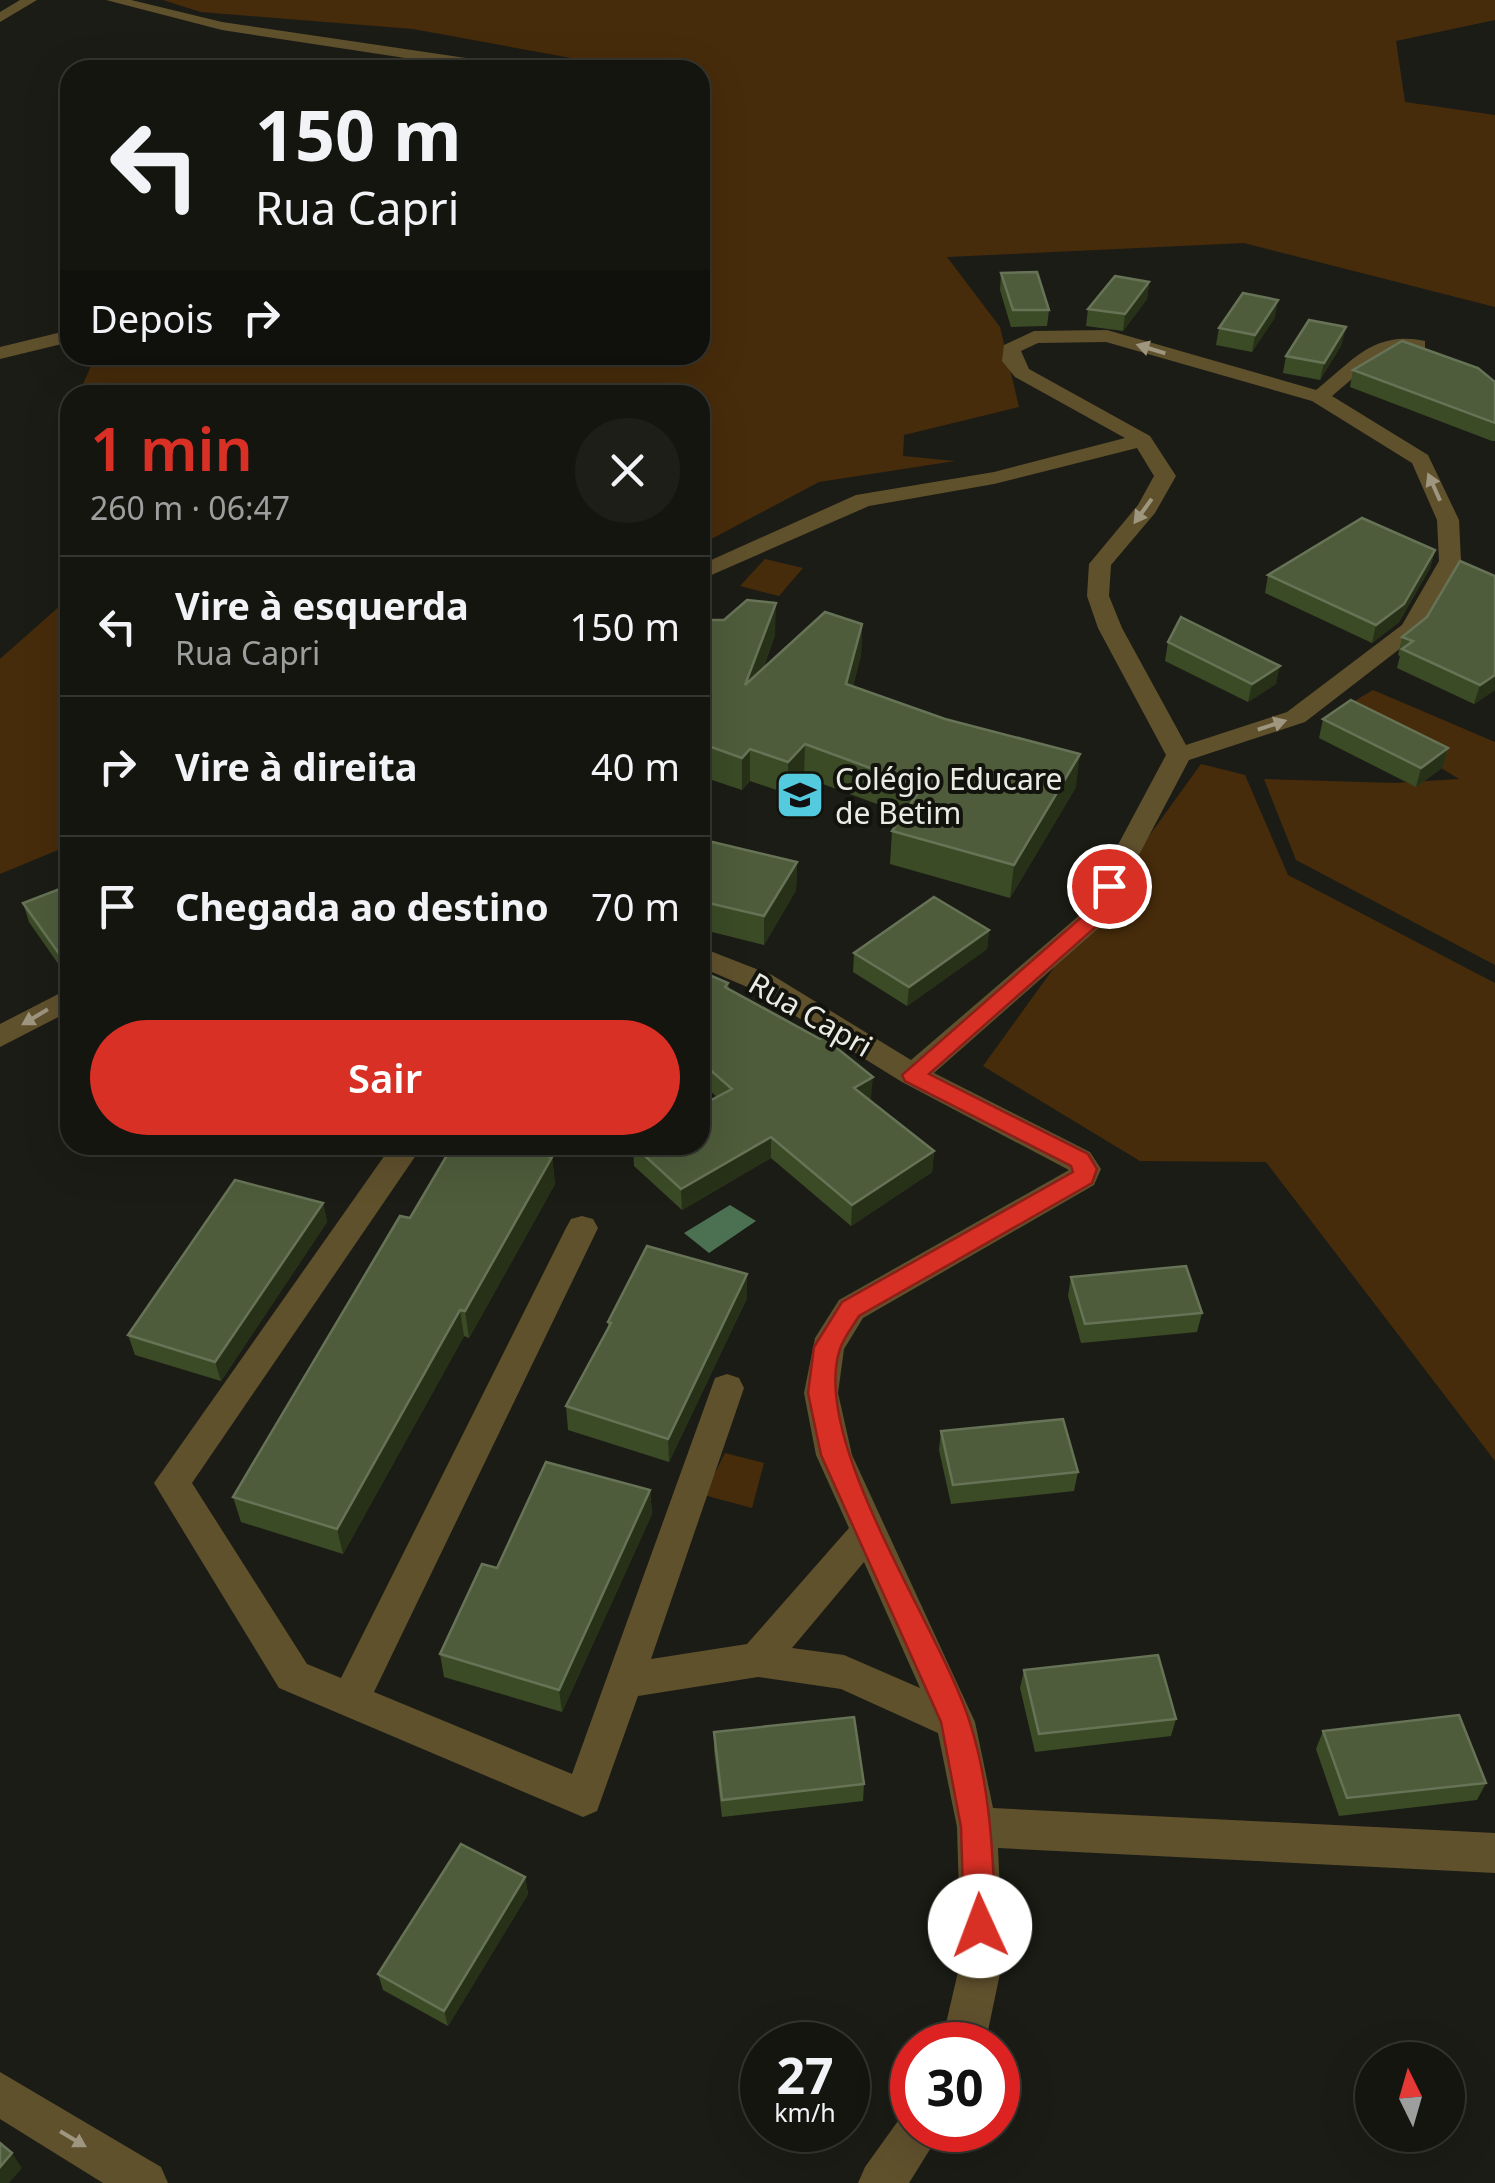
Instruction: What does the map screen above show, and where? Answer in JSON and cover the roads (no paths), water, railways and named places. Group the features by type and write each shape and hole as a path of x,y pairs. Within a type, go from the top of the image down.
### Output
{"street":[{"path":"0,18 30,0"},
{"path":"113,0 222,26 448,60"},
{"path":"913,1075 1092,919 1179,755 1296,717 1411,629 1450,562 1448,520 1421,459 1319,397 1107,336 1034,337 1011,350 1012,361 1022,373 1143,440 1165,476 1147,508 1100,564 1098,596 1110,628 1179,755"},
{"path":"0,354 60,339"},
{"path":"1319,397 1368,352 1386,343 1418,346"},
{"path":"710,569 864,500 994,478 1143,440"},
{"name":"Rua Capri","path":"710,960 762,982 913,1075 1079,1160 1085,1169 1083,1177 850,1309 827,1347 822,1393 834,1455 869,1530"},
{"path":"0,1038 60,1004"},
{"path":"401,1155 172,1484 293,1676 583,1798 727,1388"},
{"path":"350,1700 582,1228"},
{"path":"758,1660 869,1530 956,1722 977,1827 982,1959 968,2022"},
{"path":"624,1681 758,1660 844,1672 956,1722"},
{"path":"977,1827 1495,1852"},
{"path":"0,2094 145,2183"},
{"path":"882,2183 904,2152"}],"place":[{"name":"Colégio Educare de Betim","path":"800,795"}]}
